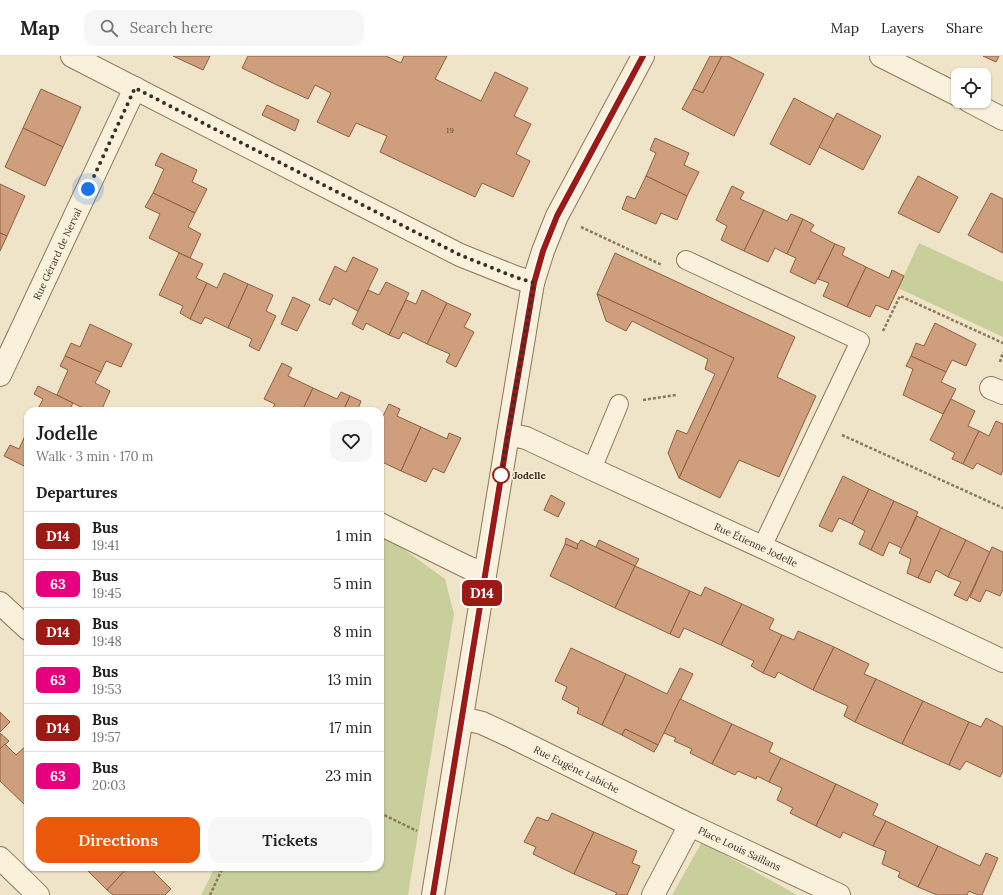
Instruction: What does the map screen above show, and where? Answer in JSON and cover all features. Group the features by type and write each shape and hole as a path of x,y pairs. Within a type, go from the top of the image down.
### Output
{"street":[{"path":"72,56 460,255 534,283"},
{"path":"433,895 534,283 543,251 557,216 643,56"},
{"path":"881,56 951,91"},
{"name":"Rue Gérard de Nerval","path":"0,375 135,88"},
{"path":"982,108 1003,119"},
{"name":"Rue Étienne Jodelle","path":"508,434 526,438 762,547 1003,661"},
{"path":"384,526 467,567 485,574"},
{"path":"0,603 24,625"},
{"name":"Rue Eugène Labiche","path":"462,718 482,723 508,735 690,825"},
{"name":"Place Louis Saillans","path":"653,895 690,825 839,895"},
{"path":"0,858 38,895"}],"lane":[{"path":"686,260 860,341 762,547"},
{"path":"592,469 620,404"}],"path":[{"path":"557,216 662,265 686,260"},
{"path":"860,341 879,339 900,296 1003,343"},
{"path":"620,404 676,395"},
{"path":"820,424 1003,508"},
{"path":"384,815 442,843"},
{"path":"210,895 221,871"}],"green space":[{"path":"919,243 1003,282 1003,337 898,288"},
{"path":"384,535 445,579 454,614 408,895 201,895 213,871 384,871"},
{"path":"702,842 797,895 672,895"}],"building":[{"path":"173,56 210,56 203,70"},
{"path":"248,56 386,56 401,63 404,56 447,56 435,79 481,101 495,72 528,88 514,116 531,124 516,154 530,161 513,197 482,183 475,197 380,152 387,136 356,123 349,137 317,122 331,93 315,85 308,99 242,68"},
{"path":"710,56 722,56 703,93 693,89"},
{"path":"722,56 728,56 764,74 734,136 682,109 693,89 703,93"},
{"path":"983,56 999,56 996,62"},
{"path":"41,89 81,107 63,147 23,128"},
{"path":"794,98 834,119 810,165 770,144"},
{"path":"267,105 299,120 295,131 262,115"},
{"path":"837,113 881,136 863,170 819,147"},
{"path":"23,128 63,147 45,186 5,167"},
{"path":"655,138 689,153 684,165 699,172 687,196 646,176 656,153 650,150"},
{"path":"161,153 197,170 192,182 207,189 195,213 153,193 164,169 155,165"},
{"path":"646,176 687,196 677,220 661,213 656,224 622,209 627,196 635,199"},
{"path":"918,176 958,197 939,233 898,213"},
{"path":"0,184 25,196 7,236 0,233"},
{"path":"732,186 744,192 740,199 764,210 744,251 721,240 727,226 716,220"},
{"path":"153,193 195,213 188,227 201,234 190,258 149,238 160,214 145,207"},
{"path":"991,193 1003,199 1003,253 968,235"},
{"path":"764,210 787,221 791,214 803,219 787,254 775,248 768,262 744,251"},
{"path":"803,219 814,225 810,231 835,244 815,284 790,272 796,258 787,254"},
{"path":"0,233 7,236 0,251"},
{"path":"835,244 845,248 842,255 866,267 847,307 823,296 829,283 818,279"},
{"path":"179,253 203,264 196,278 207,283 190,319 180,313 183,306 159,295"},
{"path":"615,253 795,337 777,377 816,396 779,477 739,460 720,498 679,478 734,358 597,294"},
{"path":"353,257 378,269 358,311 333,298 330,305 319,300 335,266 346,272"},
{"path":"866,267 889,278 892,270 904,276 888,310 876,305 870,317 847,307"},
{"path":"224,273 248,284 228,328 205,317 201,324 190,319 207,283 217,288"},
{"path":"386,282 409,293 389,335 366,323 363,330 352,324 368,290 379,295"},
{"path":"248,284 273,295 266,311 276,316 259,351 249,346 252,339 228,328"},
{"path":"422,290 447,303 427,344 403,332 399,339 389,335 406,300 416,304"},
{"path":"597,294 734,358 679,478 668,453 677,430 687,434 715,374 705,369 708,359 632,321 626,331 606,321"},
{"path":"293,297 310,305 297,331 281,324"},
{"path":"447,303 471,314 464,327 474,332 456,367 446,362 450,354 427,344"},
{"path":"935,323 976,344 966,366 952,360 946,372 911,356 916,343 924,346"},
{"path":"90,324 132,344 121,367 106,361 101,372 65,356 71,343 80,347"},
{"path":"65,356 101,372 95,383 110,391 103,407 81,407 57,395 68,370 60,366"},
{"path":"911,356 946,372 941,382 956,389 943,414 903,395 913,369 906,366"},
{"path":"282,363 292,368 288,376 313,388 304,407 273,407 275,404 264,399"},
{"path":"38,386 73,403 71,407 39,407 43,399 34,394"},
{"path":"313,388 337,399 341,392 350,396 345,407 304,407"},
{"path":"350,396 361,401 359,407 345,407"},
{"path":"951,399 975,411 968,426 979,431 963,464 952,459 955,453 930,440"},
{"path":"389,404 400,409 397,416 421,427 401,471 384,463 384,414"},
{"path":"996,421 1003,424 1003,470 1001,475 977,463 973,469 963,464 979,431 989,436"},
{"path":"421,427 447,439 449,433 461,438 444,473 433,468 426,482 401,471"},
{"path":"24,438 24,466 4,456 10,445 19,449"},
{"path":"843,476 869,489 852,524 839,518 832,532 819,526"},
{"path":"869,489 894,501 871,550 859,544 865,531 852,524"},
{"path":"551,495 565,503 558,517 544,510"},
{"path":"894,501 918,512 902,548 889,542 883,556 871,550"},
{"path":"917,516 941,528 918,578 907,573 911,559 899,553"},
{"path":"941,528 966,540 948,577 936,570 930,583 918,578"},
{"path":"566,538 578,544 577,549 565,544"},
{"path":"581,540 635,566 615,608 550,576 565,544 577,549"},
{"path":"599,540 639,559 635,566 596,547"},
{"path":"966,540 990,552 967,601 954,595 961,582 948,577"},
{"path":"992,547 1003,552 1003,589 1000,596 986,590 980,602 970,597"},
{"path":"635,566 690,591 670,634 615,608"},
{"path":"705,587 742,604 721,645 684,628 679,638 670,634 690,591 701,596"},
{"path":"742,604 774,619 769,629 782,635 763,673 751,666 754,661 721,645"},
{"path":"798,631 834,647 813,690 778,672 775,678 763,673 782,635 794,640"},
{"path":"834,647 869,664 864,674 876,679 855,722 844,716 848,706 813,690"},
{"path":"571,648 626,674 602,725 577,713 579,708 562,699 567,687 555,681"},
{"path":"680,668 693,674 658,745 625,729 622,735 602,725 626,674 667,694"},
{"path":"876,679 923,701 902,744 855,722"},
{"path":"680,699 732,724 712,764 690,753 692,749 674,741 676,738 664,733"},
{"path":"923,701 969,722 949,765 902,744"},
{"path":"0,712 10,722 0,732"},
{"path":"986,718 1003,727 1003,771 1000,777 966,761 960,770 949,765 969,722 981,727"},
{"path":"732,724 773,743 769,752 781,758 769,782 757,776 756,779 738,771 735,775 712,764"},
{"path":"625,729 658,745 654,752 622,735"},
{"path":"0,733 9,741 0,749"},
{"path":"5,744 16,755 24,748 24,804 0,781 0,749"},
{"path":"781,758 836,784 816,826 790,813 793,808 777,800 782,788 769,782"},
{"path":"836,784 878,804 873,815 886,821 873,846 843,832 840,838 816,826"},
{"path":"552,813 594,832 574,874 533,854 536,847 524,842 537,817 548,821"},
{"path":"886,821 938,846 918,887 898,877 900,872 882,864 886,851 873,846"},
{"path":"594,832 637,851 632,863 640,866 627,895 615,895 617,893 574,874"},
{"path":"938,846 980,866 986,853 998,858 982,895 969,891 967,895 937,895 918,887"},
{"path":"88,871 124,871 107,890"},
{"path":"124,871 153,871 171,889 165,895 113,895 107,890"}],"bus line":[{"name":"D14","path":"433,895 534,283 543,251 557,216 643,56"}],"place":[{"name":"Jodelle","path":"501,475"}],"route":[{"path":"88,189 135,88 460,255 534,283 501,475"}]}
